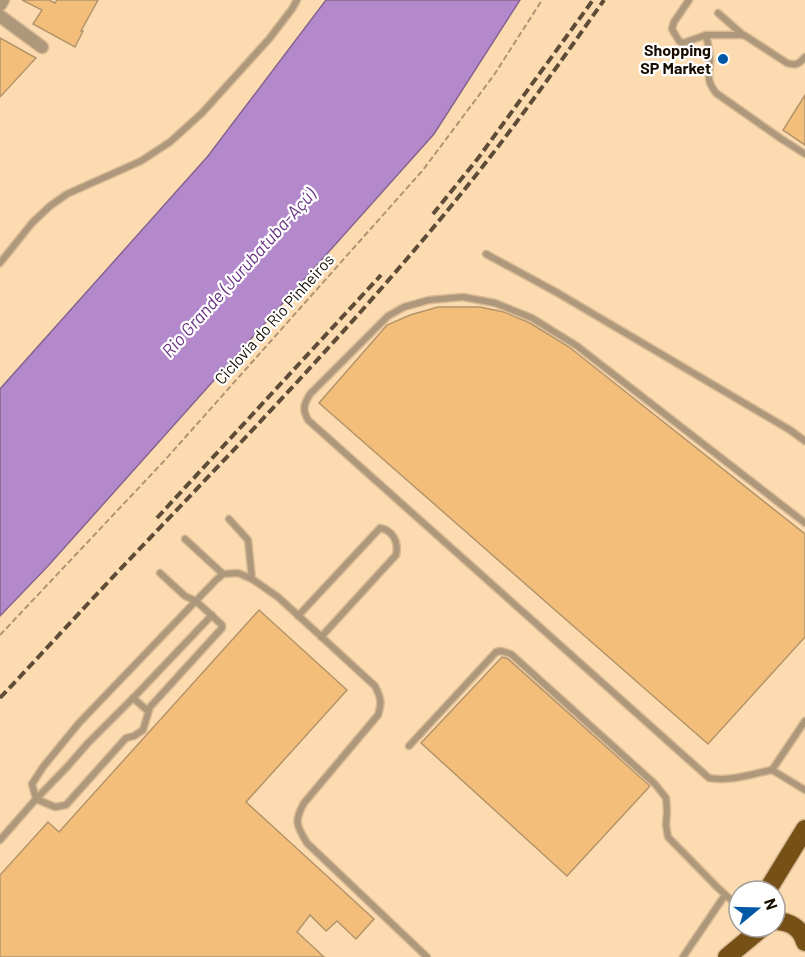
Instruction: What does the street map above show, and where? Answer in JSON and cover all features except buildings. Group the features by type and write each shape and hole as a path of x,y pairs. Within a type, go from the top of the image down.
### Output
{"highway":[{"path":"774,879 805,829"},
{"path":"787,922 803,934 805,942"},
{"path":"726,957 737,939"},
{"path":"726,957 748,939"}],"street":[{"path":"0,4 3,0"},
{"path":"0,16 42,47"}],"lane":[{"path":"0,262 50,206 67,194 141,161 170,142 202,113 269,39 297,0"},
{"path":"688,0 672,29 679,41 683,42 706,35 744,35"},
{"path":"718,13 744,35 788,63 794,65 800,63 805,57"},
{"path":"706,35 710,60 708,76 710,85 716,93 805,154"},
{"path":"486,255 556,292 805,441"},
{"path":"805,523 577,346 532,318 495,303 463,297 429,300 404,307 388,316 310,393 305,403 304,412 308,420 709,778 728,780 772,770 805,722"},
{"path":"229,519 248,540 252,579"},
{"path":"298,616 380,528 389,532 395,538 398,547 396,555 321,637"},
{"path":"185,539 224,574"},
{"path":"36,799 54,807 66,805 126,738 143,730 150,707 222,628 222,625 212,615 185,596 160,573"},
{"path":"36,799 32,784 43,767 80,723 206,590 224,574 238,573 252,579 278,597 375,686 381,697 378,715 304,802 298,814 297,825 307,843 426,957"},
{"path":"0,840 88,743 212,615"},
{"path":"409,746 496,652 511,654 655,784 666,798 668,837 725,895 683,957"},
{"path":"134,698 148,711"},
{"path":"772,770 805,790"}],"path":[{"name":"Ciclovia do Rio Pinheiros","path":"0,635 165,460 423,170 494,75 542,0"}],"water":[{"name":"Rio Grande (Jurubatuba-Açú)","path":"326,0 520,0 434,134 48,566 0,616 0,389 208,156"}],"railway":[{"path":"433,214 479,157 593,0"},
{"path":"0,698 266,416 379,291 492,155 604,0"},
{"path":"157,518 381,275"}],"place":[{"name":"Shopping SP Market","path":"723,59"}]}
